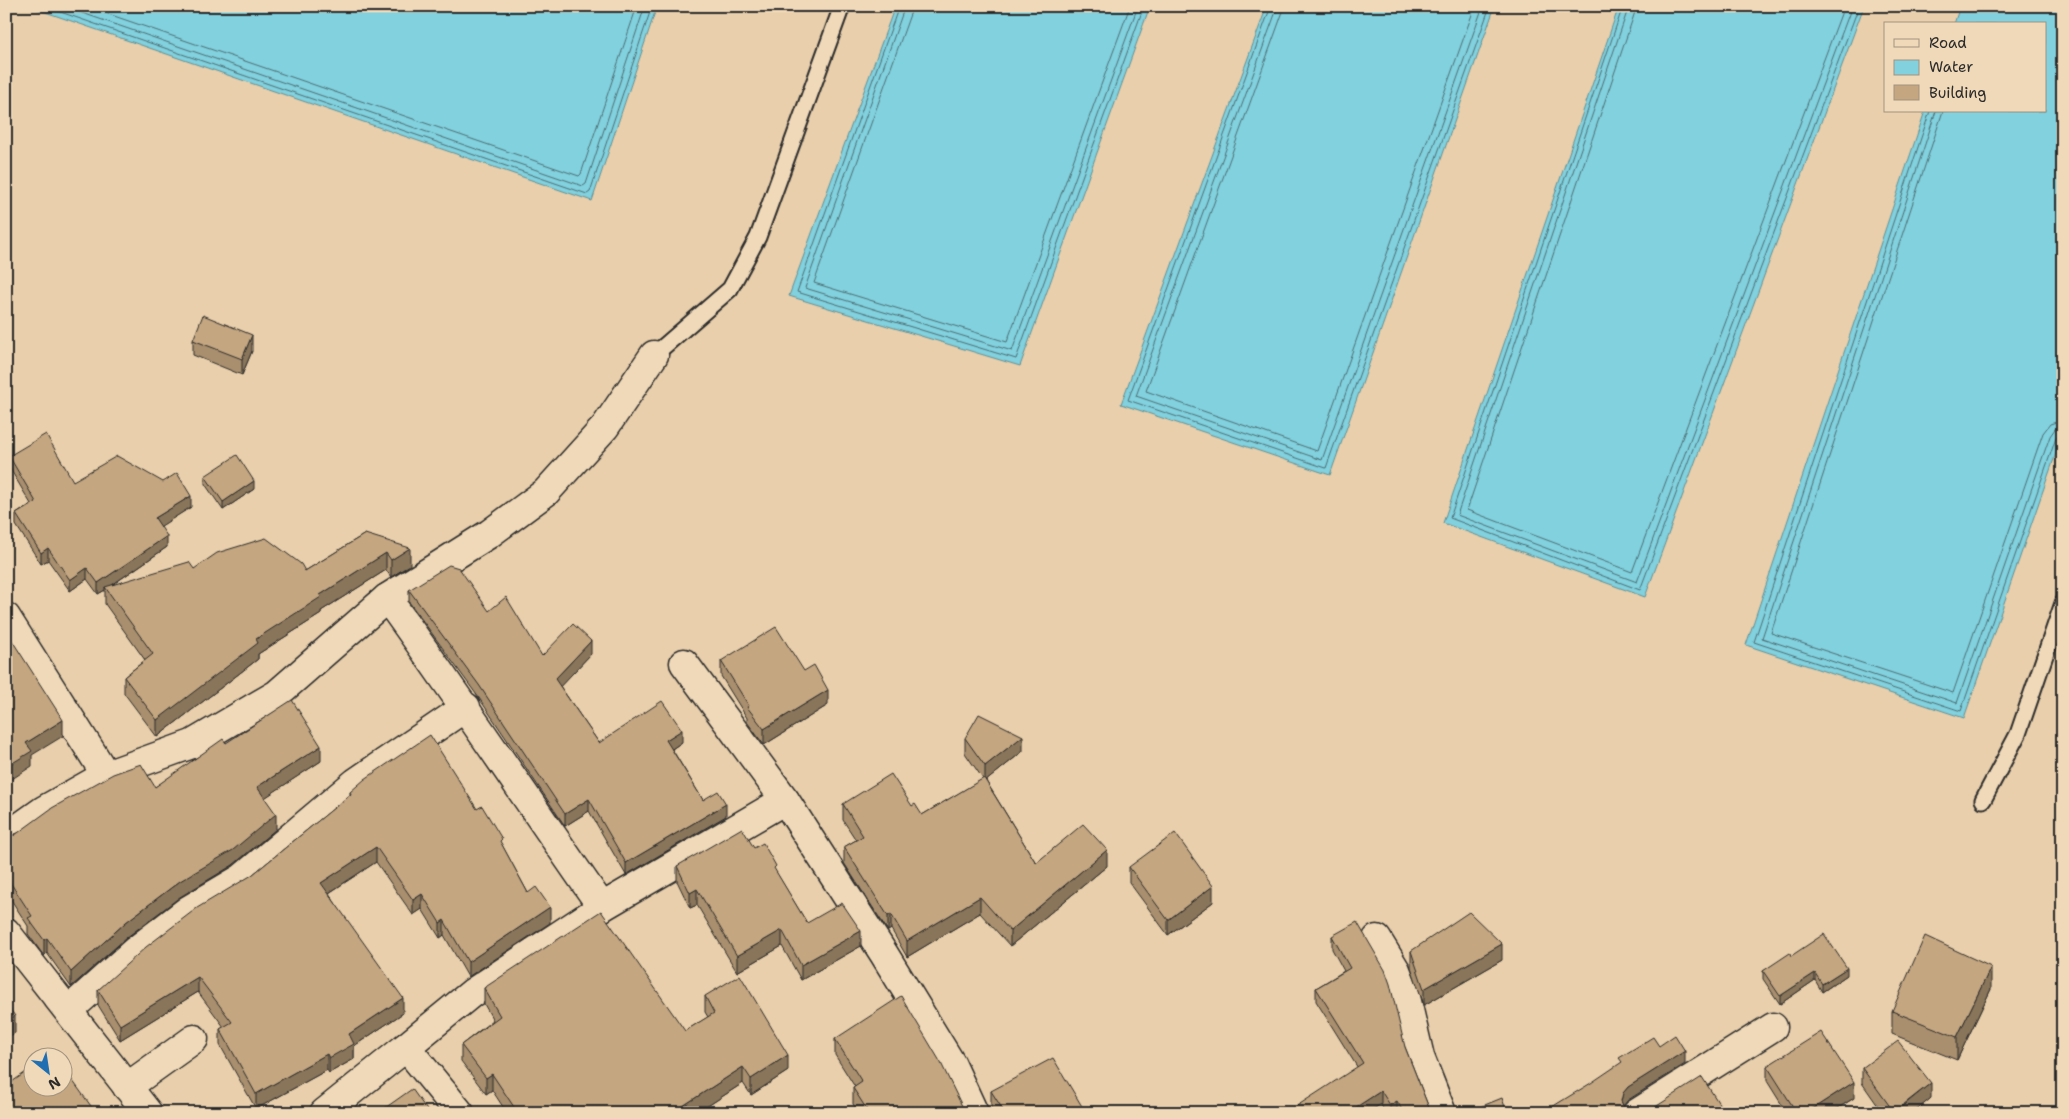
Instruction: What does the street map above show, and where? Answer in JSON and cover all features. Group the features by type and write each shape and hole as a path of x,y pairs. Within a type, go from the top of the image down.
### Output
{"street":[{"path":"6,837 44,810 106,775 192,744 277,694 387,598 489,534 546,492 605,427 654,355"},
{"path":"387,598 466,707 514,782 602,907"},
{"path":"6,616 106,775"},
{"path":"684,663 785,800 884,954 950,1063 974,1113"},
{"path":"69,1010 136,950 181,916 242,878 356,782 466,707"},
{"path":"324,1113 472,993 602,907 785,800"},
{"path":"6,932 148,1113"},
{"path":"1377,939 1396,970 1405,993 1420,1057 1442,1113"},
{"path":"1637,1113 1773,1027"},
{"path":"127,1087 194,1039"},
{"path":"406,1047 460,1113"}],"lane":[{"path":"654,355 730,289 758,237 842,6"},
{"path":"1983,800 2018,734 2063,603"}],"water":[{"path":"28,6 657,6 592,201"},
{"path":"895,6 1150,6 1020,366 789,296"},
{"path":"1267,6 1495,6 1330,475 1121,404"},
{"path":"1619,6 1864,6 1645,597 1443,523"},
{"path":"1960,6 2063,6 2063,433 1964,718 1746,645 1925,112 2046,112 2046,22 1955,22"}],"building":[{"path":"203,315 252,335 242,359 193,340"},
{"path":"46,434 73,481 117,456 163,482 177,473 191,496 155,518 167,536 98,583 87,568 70,580 48,548 41,553 16,514 36,502 9,456"},
{"path":"237,455 254,481 223,502 205,476"},
{"path":"365,534 410,548 391,560 386,553 320,595 321,597 256,639 258,643 157,720 124,677 153,654 105,587 189,562 194,569 217,553 266,538 301,564 305,571"},
{"path":"449,565 459,568 489,611 506,597 542,656 573,624 591,641 555,679 599,743 662,701 682,730 666,740 703,800 718,791 726,804 626,863 589,799 565,814 479,685 409,590"},
{"path":"776,627 804,671 814,665 828,690 764,729 747,707 749,706 721,661"},
{"path":"6,631 63,720 26,743 32,751 6,767"},
{"path":"292,700 321,746 257,787 276,814 233,850 180,881 126,922 71,972 47,938 44,940 28,918 32,916 6,876 6,837 15,835 52,808 113,774 141,764 155,787 223,739 226,743"},
{"path":"979,714 1023,736 985,766 965,738"},
{"path":"430,735 477,809 482,806 502,839 500,841 528,893 536,887 550,907 468,962 444,920 440,923 422,894 413,900 376,847 321,883 403,998 349,1034 354,1044 329,1058 327,1054 256,1094 220,1029 232,1022 198,977 120,1025 98,990 146,947 197,908 252,875 351,794 350,792 365,779"},
{"path":"891,774 912,806 915,804 922,815 984,778 1036,863 1083,824 1107,850 1010,931 980,897 907,941 891,914 888,916 844,847 863,836 843,804"},
{"path":"742,828 754,848 763,843 776,866 774,868 807,923 842,903 861,931 801,965 782,930 737,956 697,889 690,893 677,866"},
{"path":"1175,833 1213,886 1168,920 1129,867"},
{"path":"601,911 685,1031 714,1013 705,996 740,975 788,1055 751,1079 743,1067 672,1113 518,1113 492,1074 486,1078 461,1045 500,1016 484,988"},
{"path":"1469,912 1502,944 1424,989 1411,951"},
{"path":"1357,922 1385,970 1405,1047 1431,1113 1404,1113 1397,1101 1390,1105 1381,1091 1347,1113 1286,1113 1363,1063 1316,988 1350,968 1332,936"},
{"path":"1824,934 1847,968 1822,984 1815,973 1780,996 1763,971 1790,953 1791,956"},
{"path":"1925,936 1991,967 1957,1037 1892,1011"},
{"path":"901,996 941,1063 962,1106 951,1113 869,1113 853,1088 862,1082 835,1039"},
{"path":"6,1004 15,1016 6,1021"},
{"path":"1821,1032 1854,1082 1806,1113 1797,1113 1767,1066"},
{"path":"1675,1035 1685,1051 1628,1087 1623,1093 1621,1101 1629,1113 1542,1113 1622,1062 1619,1058 1653,1037 1659,1046"},
{"path":"1898,1041 1931,1083 1894,1112 1862,1068"},
{"path":"1053,1058 1086,1113 1005,1113 991,1091"},
{"path":"22,1075 22,1096 72,1096 72,1080 96,1113 6,1113 6,1086"},
{"path":"1702,1077 1725,1113 1646,1113"},
{"path":"412,1089 429,1113 378,1113"},
{"path":"1502,1098 1507,1113 1465,1113"}]}
